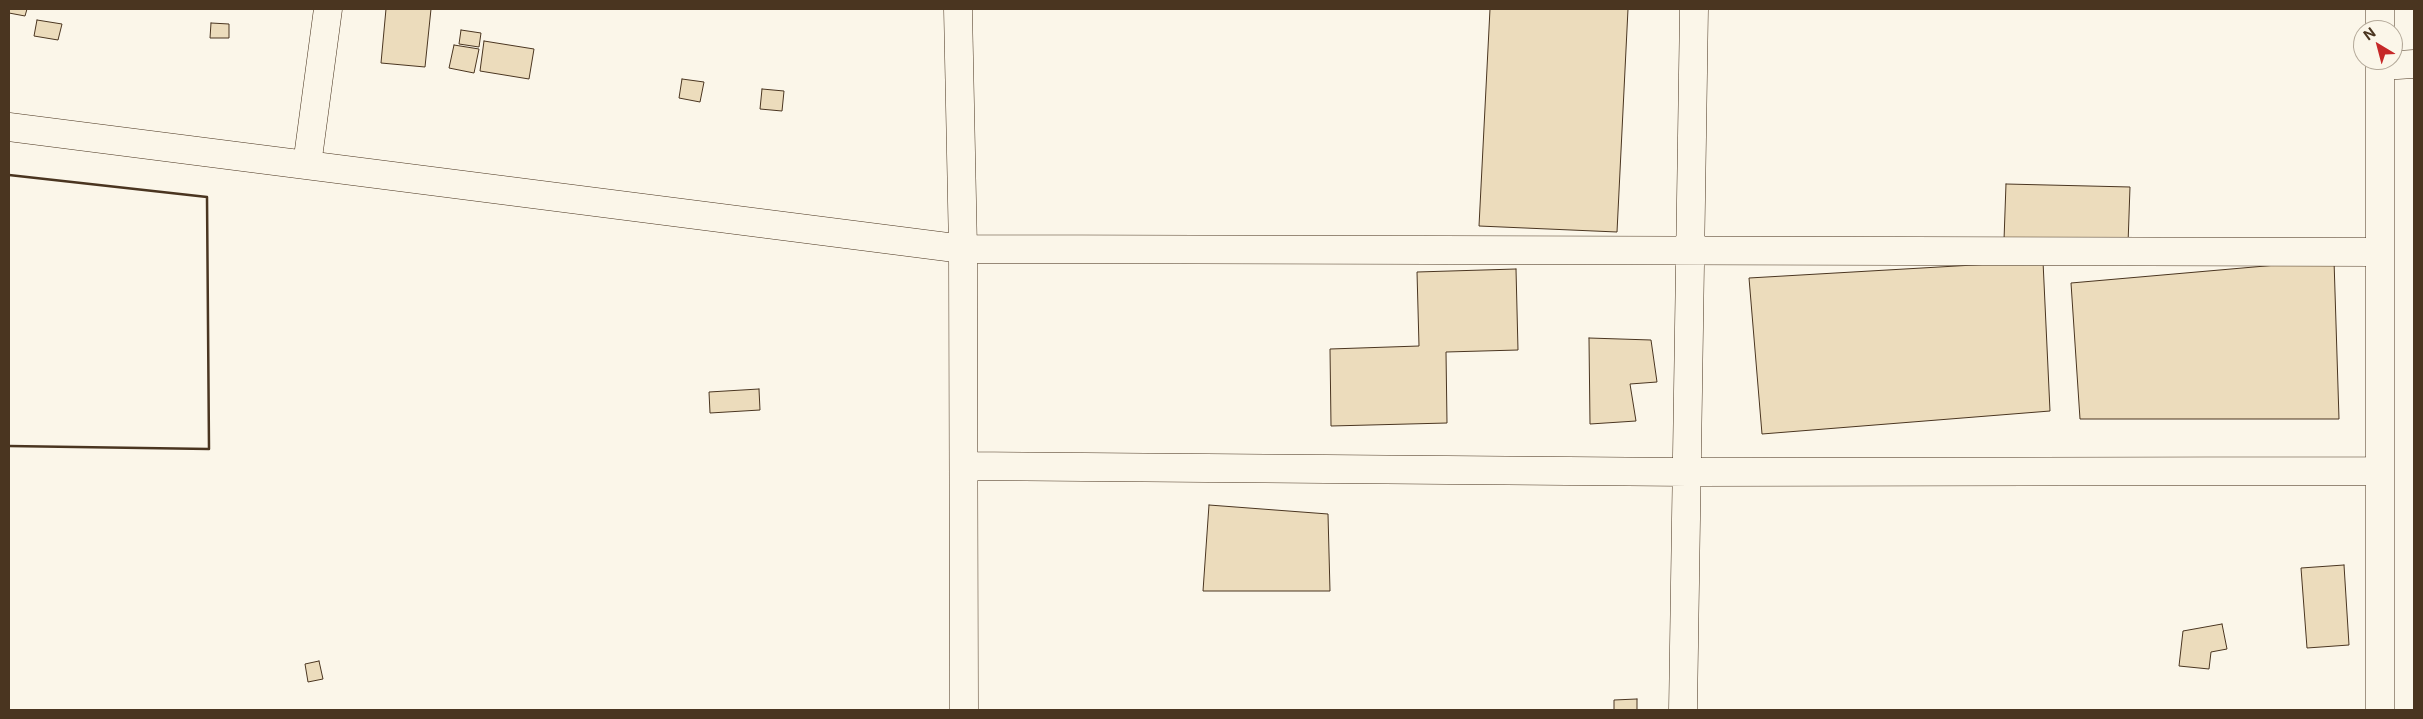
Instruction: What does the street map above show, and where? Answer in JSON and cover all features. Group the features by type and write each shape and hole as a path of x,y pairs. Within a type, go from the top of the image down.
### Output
{"street":[{"path":"307,165 328,9"},
{"path":"958,9 963,249 964,710"},
{"path":"1684,710 1694,9"},
{"path":"2380,70 2380,710"},
{"path":"9,127 963,249 2380,252"},
{"path":"964,466 1688,472 2380,471"}],"building":[{"path":"9,9 27,9 25,16 9,13"},
{"path":"386,9 431,9 425,67 381,63"},
{"path":"1490,9 1628,9 1617,232 1479,226"},
{"path":"37,20 62,24 58,40 34,36"},
{"path":"211,23 229,24 229,38 210,38"},
{"path":"461,30 481,33 479,47 459,44"},
{"path":"484,41 534,49 529,79 480,71"},
{"path":"454,45 479,49 474,73 449,68"},
{"path":"682,79 704,82 700,102 679,98"},
{"path":"762,89 784,91 782,111 760,109"},
{"path":"2006,184 2130,187 2128,244 2004,240"},
{"path":"2334,260 2339,419 2080,419 2071,283"},
{"path":"2043,261 2050,411 1762,434 1749,278"},
{"path":"1516,269 1518,350 1446,352 1447,423 1331,426 1330,349 1419,346 1417,272"},
{"path":"1589,338 1651,340 1657,382 1630,384 1636,421 1590,424"},
{"path":"759,389 760,410 710,413 709,392"},
{"path":"1209,505 1328,514 1330,591 1203,591"},
{"path":"2344,565 2349,645 2307,648 2301,568"},
{"path":"2222,624 2227,649 2211,652 2209,669 2179,666 2183,631"},
{"path":"319,661 323,679 308,682 305,664"},
{"path":"1637,699 1637,710 1614,710 1614,700"}],"wall":[{"path":"9,175 207,197 209,449 9,446"}]}
